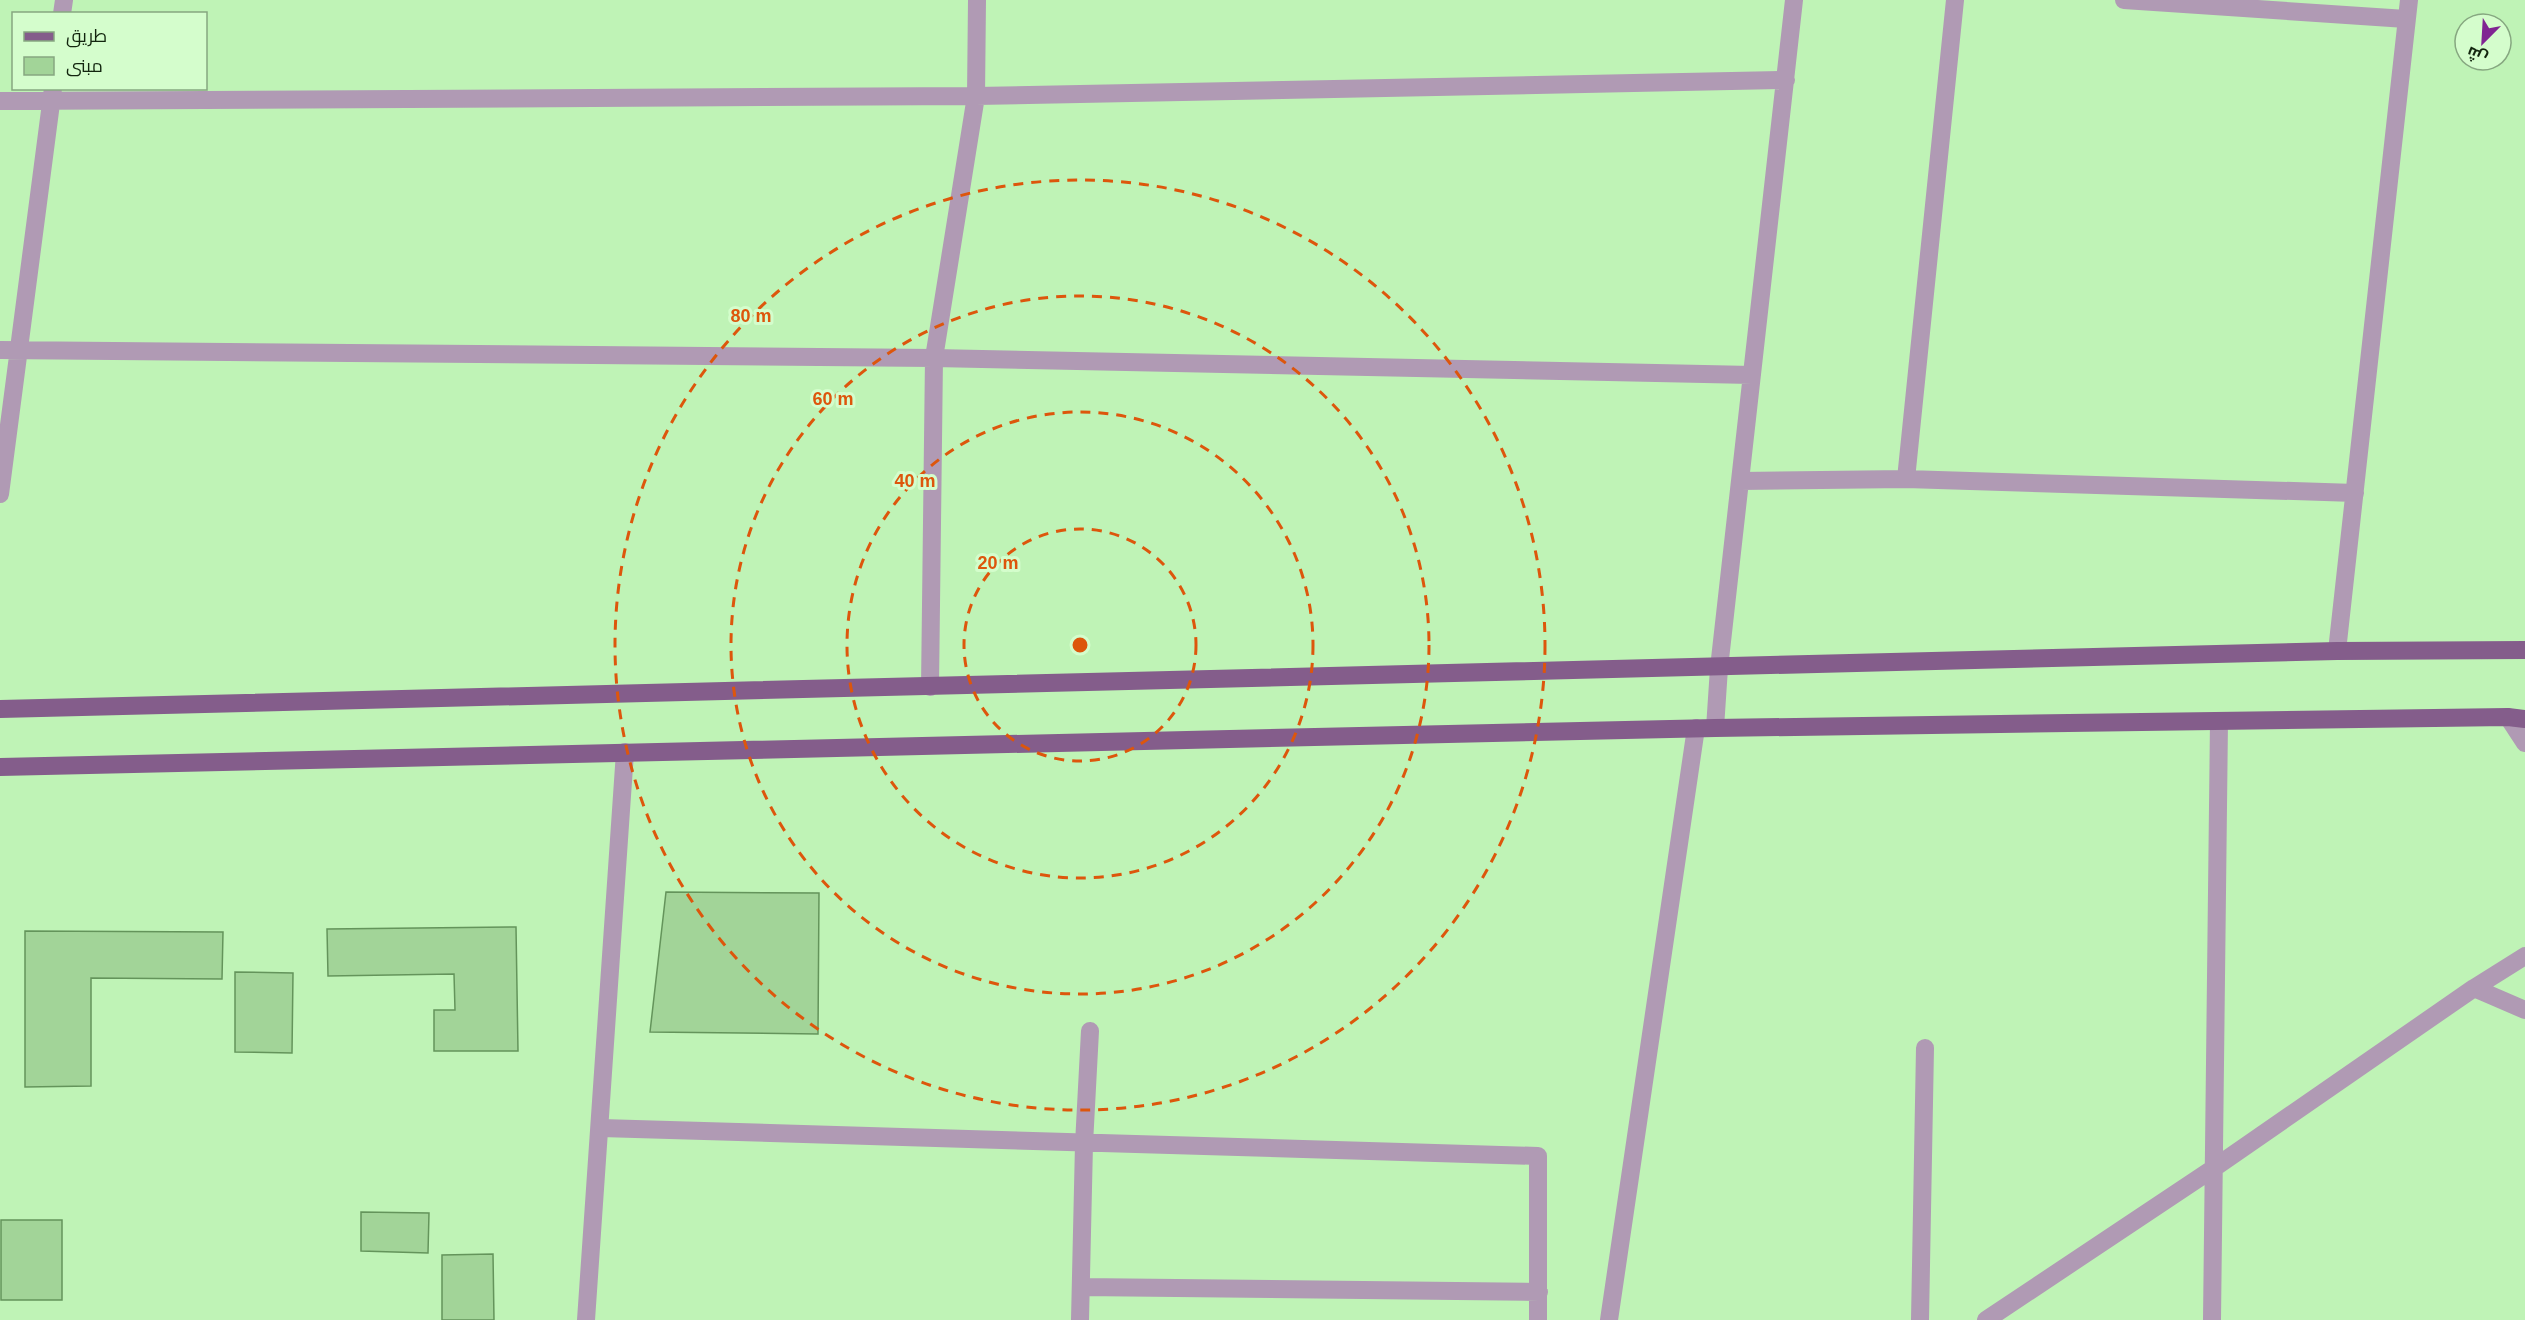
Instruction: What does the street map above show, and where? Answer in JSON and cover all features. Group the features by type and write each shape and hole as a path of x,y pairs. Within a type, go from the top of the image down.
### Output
{"main road":[{"path":"0,709 2337,651 2525,650"},
{"path":"0,767 1696,728 2517,718"}],"street":[{"path":"930,687 934,358 976,96 977,0"},
{"path":"1715,728 1719,668 1794,0"},
{"path":"1906,479 1955,0"},
{"path":"2124,0 2406,19"},
{"path":"2337,651 2409,0"},
{"path":"0,101 52,95 976,96 1786,81"},
{"path":"0,494 52,95"},
{"path":"0,350 934,358 1752,375"},
{"path":"1740,481 1906,479 2355,493"},
{"path":"2517,718 2525,743"},
{"path":"2212,1320 2219,721"},
{"path":"1609,1320 1696,728"},
{"path":"586,1320 601,1128 625,752"},
{"path":"1986,1320 2214,1168 2474,988 2525,956"},
{"path":"2474,988 2525,1010"},
{"path":"1080,1320 1084,1144 1090,1031"},
{"path":"1920,1320 1925,1048"},
{"path":"601,1128 1538,1156 1538,1320"},
{"path":"1081,1287 1539,1292"}],"building":[{"path":"666,892 819,893 818,1034 650,1032"},
{"path":"516,927 518,1051 434,1051 434,1010 455,1010 454,974 328,976 327,929"},
{"path":"25,931 223,932 222,979 91,978 91,1086 25,1087"},
{"path":"235,972 293,973 292,1053 235,1052"},
{"path":"361,1212 429,1213 428,1253 361,1251"},
{"path":"1,1220 62,1220 62,1300 1,1300"},
{"path":"493,1254 494,1320 442,1320 442,1255"}]}
